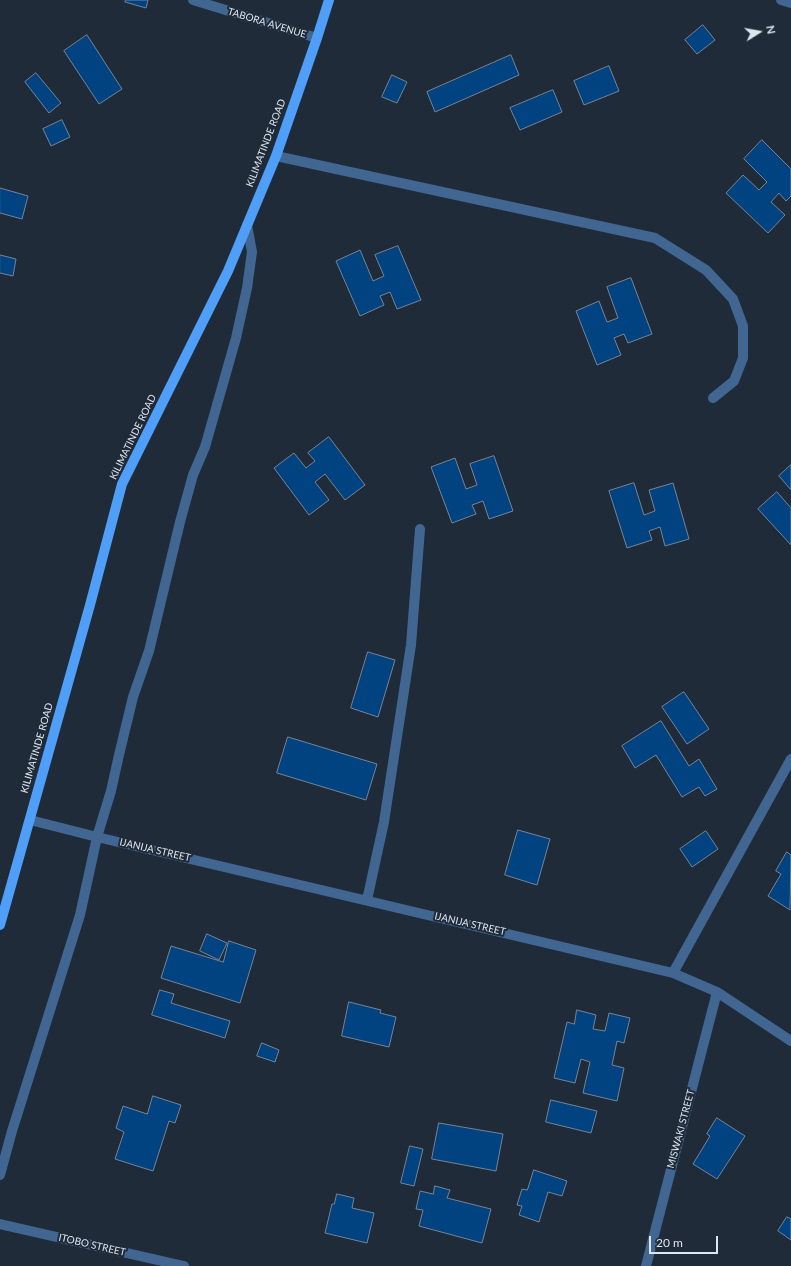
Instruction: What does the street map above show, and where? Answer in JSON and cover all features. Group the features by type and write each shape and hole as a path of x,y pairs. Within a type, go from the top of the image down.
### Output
{"main road":[{"name":"KILIMATINDE ROAD","path":"0,925 90,605 122,484 228,271 276,156 329,0"}],"street":[{"name":"TABORA AVENUE","path":"193,0 317,38"},
{"path":"781,0 791,3"},
{"path":"276,156 655,238 706,270 733,299 743,326 743,358 734,381 713,398"},
{"path":"0,1174 80,916 97,837 111,791 133,697 149,651 180,522 193,475 205,447 236,338 247,288 252,252 247,225"},
{"path":"366,900 384,822 411,645 420,529"},
{"path":"673,973 791,759"},
{"name":"IJANIJA STREET","path":"30,820 673,973 717,992 791,1041"},
{"name":"MISWAKI STREET","path":"646,1266 717,992"},
{"name":"ITOBO STREET","path":"0,1224 184,1266"}],"building":[{"path":"126,0 148,0 146,8 125,2"},
{"path":"703,25 715,40 697,54 685,40"},
{"path":"87,35 122,89 99,104 64,51"},
{"path":"511,55 519,75 435,112 427,92"},
{"path":"609,66 619,91 584,105 574,81"},
{"path":"36,73 61,103 49,113 25,82"},
{"path":"392,75 407,82 397,103 382,97"},
{"path":"553,90 562,112 520,130 510,108"},
{"path":"62,120 70,137 51,146 43,129"},
{"path":"762,140 791,169 791,196 786,201 779,193 771,202 785,215 768,233 726,193 743,175 759,190 767,182 744,159"},
{"path":"0,188 28,196 22,219 0,213"},
{"path":"398,246 421,300 397,309 390,292 380,296 384,305 360,316 336,261 360,250 373,281 384,276 375,255"},
{"path":"0,255 16,259 13,276 0,273"},
{"path":"631,278 652,334 628,343 624,334 614,338 621,355 597,365 576,311 599,301 607,322 618,318 607,287"},
{"path":"329,437 365,485 345,500 325,474 315,482 329,500 309,515 274,468 294,453 306,468 315,461 308,453"},
{"path":"494,456 513,511 489,519 483,501 472,505 476,514 452,523 431,467 455,458 466,489 477,485 470,464"},
{"path":"791,465 791,490 779,476"},
{"path":"634,483 644,515 655,511 649,490 673,483 689,539 665,546 660,527 649,531 652,540 627,548 609,491"},
{"path":"777,492 791,508 791,545 758,509"},
{"path":"368,652 395,660 378,717 351,708"},
{"path":"684,692 709,729 687,744 662,707"},
{"path":"661,721 689,766 699,759 717,789 705,796 699,787 682,797 656,755 635,768 622,746"},
{"path":"288,737 377,764 366,800 277,773"},
{"path":"518,830 550,839 537,885 505,875"},
{"path":"706,831 718,849 692,867 680,849"},
{"path":"787,852 791,855 790,910 768,896 781,874 776,871"},
{"path":"207,934 227,943 219,960 200,951"},
{"path":"229,941 256,950 240,1003 161,978 171,946 223,962"},
{"path":"160,990 174,994 171,1003 230,1021 225,1038 152,1015"},
{"path":"349,1002 381,1010 380,1013 396,1017 389,1047 342,1036"},
{"path":"577,1010 596,1015 593,1029 605,1031 609,1013 630,1018 624,1043 617,1041 612,1065 624,1068 617,1101 583,1093 590,1062 581,1059 575,1083 554,1078 567,1022 574,1024"},
{"path":"262,1043 279,1050 275,1062 257,1056"},
{"path":"153,1096 181,1105 175,1123 169,1121 153,1171 115,1159 124,1132 116,1128 123,1106 147,1114"},
{"path":"551,1100 597,1111 591,1133 546,1122"},
{"path":"717,1118 745,1136 717,1179 693,1164 710,1136 707,1134"},
{"path":"439,1123 503,1134 496,1171 432,1159"},
{"path":"410,1146 423,1149 414,1186 401,1183"},
{"path":"534,1170 567,1181 562,1196 548,1192 539,1222 519,1215 522,1206 517,1205 522,1189 527,1190"},
{"path":"435,1186 450,1190 447,1198 491,1209 482,1243 419,1226 423,1210 416,1209 420,1191 433,1194"},
{"path":"337,1194 354,1198 352,1208 374,1213 367,1243 325,1233 332,1204 334,1204"},
{"path":"787,1217 791,1219 791,1240 778,1231"}]}
